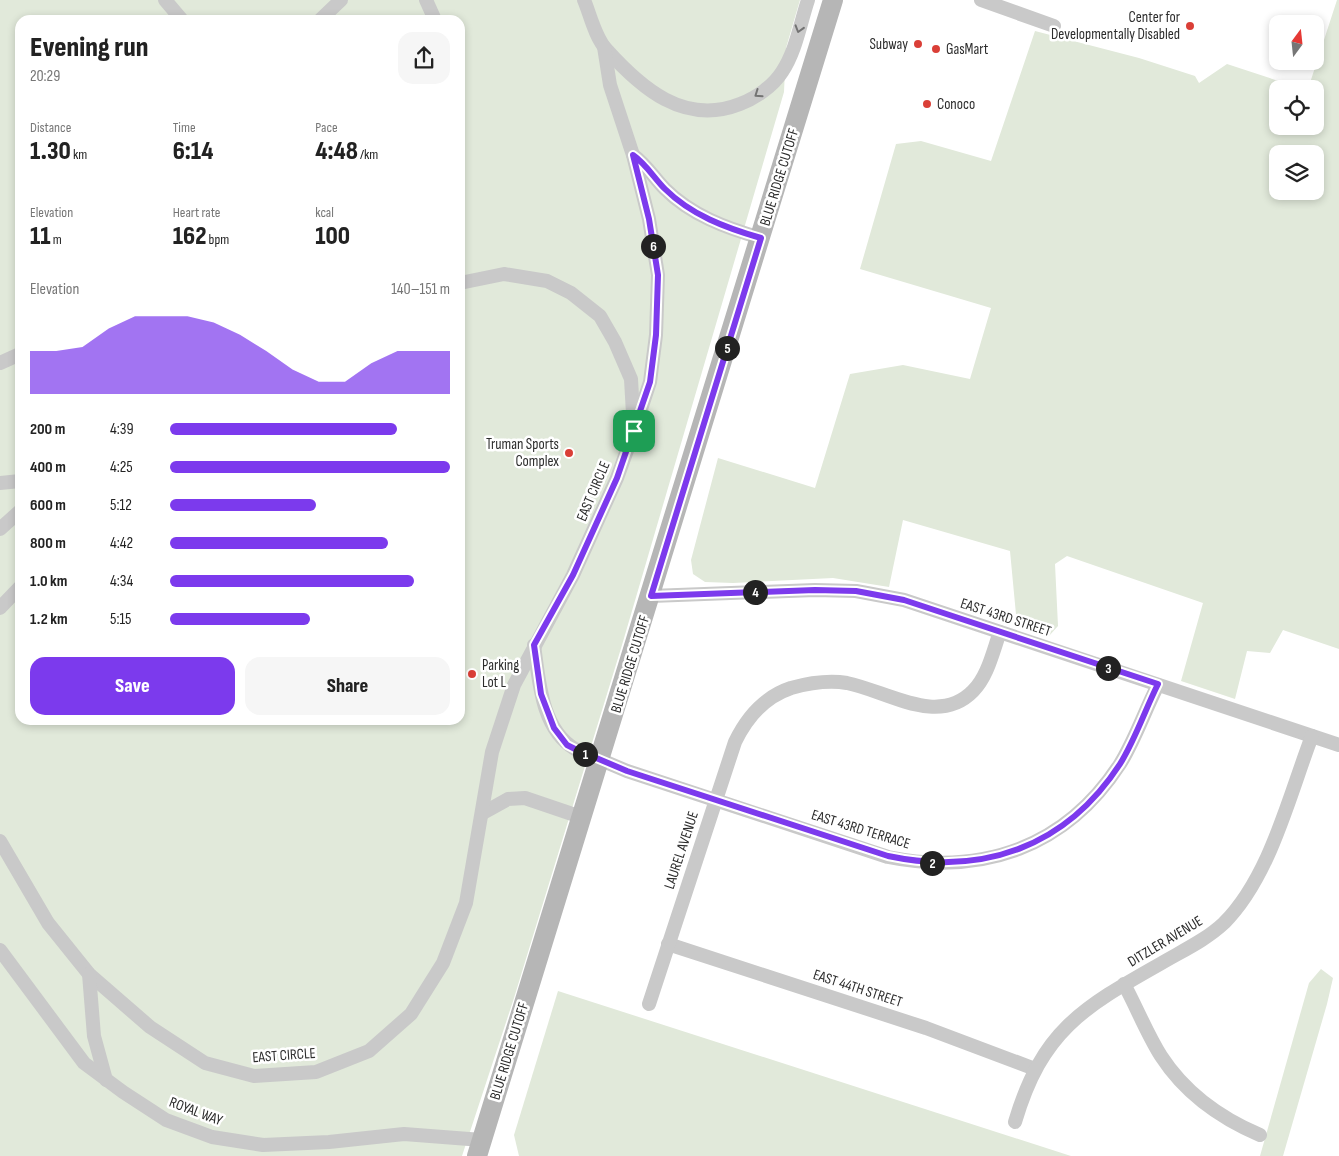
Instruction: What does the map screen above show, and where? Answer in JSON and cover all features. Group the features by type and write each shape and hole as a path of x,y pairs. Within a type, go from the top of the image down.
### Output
{"main road":[{"name":"BLUE RIDGE CUTOFF","path":"479,1148 651,596 833,0"}],"street":[{"path":"165,0 178,15"},
{"path":"325,15 341,0"},
{"path":"426,0 433,15"},
{"path":"584,0 604,47 610,85 633,155 649,219 658,275 656,335 650,382 634,431"},
{"path":"604,47 646,87 681,108 698,111 719,109 749,100 767,88 781,74 790,58 808,0"},
{"path":"981,0 1054,26"},
{"path":"633,155 640,160 666,190 691,210 726,228 761,238"},
{"name":"EAST CIRCLE","path":"0,841 48,923 89,974 150,1027 205,1063 254,1076 316,1072 368,1051 412,1014 443,963 466,903 492,752 514,685 573,575 617,478 634,431 631,379 615,342 600,316 571,293 547,281 504,274 465,282"},
{"path":"0,363 15,356"},
{"path":"0,483 15,482"},
{"path":"0,529 15,516"},
{"name":"EAST 43RD STREET","path":"651,596 815,590 856,591 904,600 1339,745"},
{"path":"0,608 15,593"},
{"name":"LAUREL AVENUE","path":"649,1004 714,800 741,729 757,708 781,692 808,684 834,682 864,687 926,707 944,707 967,696 979,684 1000,632"},
{"path":"534,645 541,694 554,728 567,745 600,760"},
{"name":"EAST 43RD TERRACE","path":"600,760 714,800 888,856 916,862 960,862 998,856 1027,846 1051,834 1073,818 1093,800 1121,763 1158,684"},
{"name":"DITZLER AVENUE","path":"1015,1122 1023,1094 1035,1069 1050,1044 1074,1018 1096,1001 1204,939 1223,924 1243,901 1264,864 1312,736"},
{"path":"483,813 508,799 526,798 581,817"},
{"name":"EAST 44TH STREET","path":"668,944 953,1038 1035,1069"},
{"name":"ROYAL WAY","path":"0,950 84,1063 166,1120 212,1137 263,1145 329,1142 404,1134 479,1148"},
{"path":"89,974 94,1036 106,1080"},
{"path":"1124,984 1161,1056 1180,1083 1214,1111 1260,1135"}],"green space":[{"name":"Truman Sports Complex","path":"0,0 800,0 786,48 784,92 622,645 514,998 462,1156 0,1156"},
{"path":"1337,0 1339,0 1339,649 1283,630 1270,653 1247,651 1235,699 1181,681 1203,603 1067,556 1055,564 1058,626 1049,636 1017,625 1010,551 903,520 889,587 833,578 733,583 705,582 693,574 691,560 718,458 815,488 850,374 903,365 970,379 991,308 860,269 896,144 921,141 991,161 1035,31 1139,58 1195,76 1199,83 1227,64 1276,80 1269,80 1269,135 1324,135 1324,80 1311,80 1314,70 1324,70 1324,40"},
{"path":"1321,969 1333,978 1283,1156 1260,1156 1309,983"},
{"path":"558,991 1071,1156 519,1156 514,1135"}],"place":[{"name":"Center for Developmentally Disabled","path":"1190,26"},
{"name":"Subway","path":"918,44"},
{"name":"GasMart","path":"936,49"},
{"name":"Conoco","path":"927,104"},
{"name":"Truman Sports Complex","path":"569,453"},
{"name":"Parking Lot L","path":"472,674"}],"route":[{"path":"633,155 640,160 666,190 691,210 726,228 761,238 651,596 815,590 856,591 904,600 1158,684 1121,763 1093,800 1051,834 1027,846 998,856 978,860 937,863 916,862 888,856 627,771 567,745 554,728 541,694 534,645 573,575 617,478 634,431 650,382 656,335 658,275 649,219 633,155"}]}
